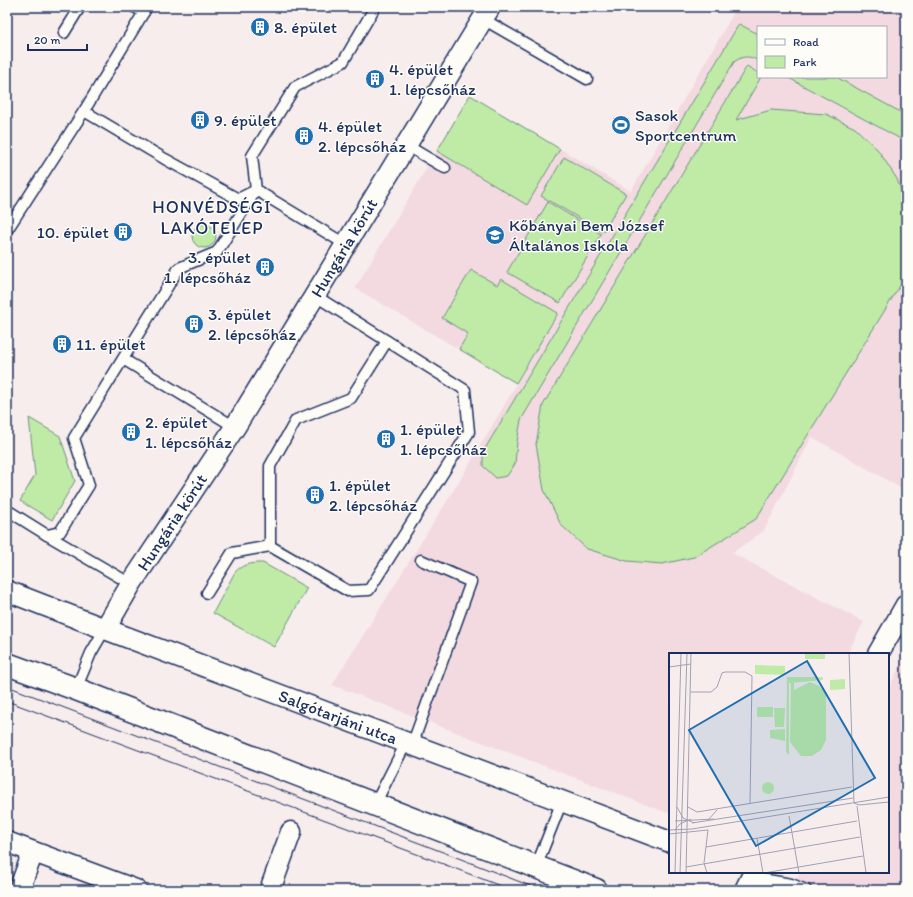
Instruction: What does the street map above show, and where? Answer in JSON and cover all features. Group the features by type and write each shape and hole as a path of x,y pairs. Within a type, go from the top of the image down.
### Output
{"street":[{"name":"Hungária körút","path":"105,629 132,584 235,427 486,13"},
{"name":"Salgótarjáni utca","path":"7,591 669,842"},
{"path":"879,653 906,605"},
{"path":"7,664 76,689 596,890"},
{"path":"270,890 291,832"},
{"path":"7,842 136,890"},
{"path":"19,890 33,852"}],"lane":[{"path":"64,33 80,7"},
{"path":"7,230 84,111 145,10 134,7"},
{"path":"47,535 60,532 89,485 74,438 179,268 217,252 256,190 252,156 295,87 343,62 375,7"},
{"path":"486,13 587,79"},
{"path":"84,111 165,159 238,199 256,190"},
{"path":"406,145 445,168"},
{"path":"256,190 345,244"},
{"path":"207,594 232,553 270,546 348,591 369,590 469,432 465,390 314,295"},
{"path":"270,546 270,466 296,420 351,398 387,341"},
{"path":"123,359 235,427"},
{"path":"7,510 132,584"},
{"path":"375,804 409,744 471,582 421,560"},
{"path":"76,689 91,653 105,629"},
{"path":"536,867 562,801"},
{"path":"748,878 766,890"},
{"path":"748,878 791,884 806,890"}],"shaded area":[{"path":"737,7 906,7 906,491 812,437 764,531 732,553 864,622 848,653 669,653 669,814 332,685 460,480 575,285 516,383 355,288 470,95 631,191"},
{"path":"906,653 906,890 791,890 800,873 889,873 889,688"}],"green space":[{"path":"739,24 757,33 757,60 746,57 740,58 734,62 521,420 515,464 507,476 496,478 483,466 483,452"},
{"path":"747,66 757,72 757,78 760,78 736,120 771,110 826,114 855,128 878,150 897,179 906,204 906,266 901,284 756,519 694,557 662,564 627,561 587,549 561,525 544,490 536,444 543,405"},
{"path":"789,78 838,78 906,115 906,142"},
{"path":"470,95 560,149 527,205 437,151"},
{"path":"564,157 626,194 603,232 541,196"},
{"path":"548,202 601,234 560,303 507,272"},
{"path":"204,224 209,225 215,231 215,241 209,247 204,248 199,247 193,241 192,236 193,231 199,225"},
{"path":"471,270 497,285 501,279 558,313 516,383 459,349 468,334 442,318"},
{"path":"29,418 60,436 75,481 52,520 20,501 35,475"},
{"path":"263,563 307,588 274,647 213,613 235,572 245,565"}],"tram line":[{"path":"7,686 541,890"},
{"path":"7,701 511,890"}],"place":[{"name":"8. épület","path":"260,27"},
{"name":"4. épület 1. lépcsőház","path":"375,79"},
{"name":"9. épület","path":"200,120"},
{"name":"Sasok Sportcentrum","path":"621,125"},
{"name":"4. épület 2. lépcsőház","path":"304,136"},
{"name":"10. épület","path":"123,232"},
{"name":"Kőbányai Bem József Általános Iskola","path":"495,235"},
{"name":"3. épület 1. lépcsőház","path":"265,267"},
{"name":"3. épület 2. lépcsőház","path":"194,324"},
{"name":"11. épület","path":"62,344"},
{"name":"2. épület 1. lépcsőház","path":"131,432"},
{"name":"1. épület 1. lépcsőház","path":"386,439"},
{"name":"1. épület 2. lépcsőház","path":"315,495"}],"district":[{"name":"HONVÉDSÉGI LAKÓTELEP","path":"212,217"}]}
